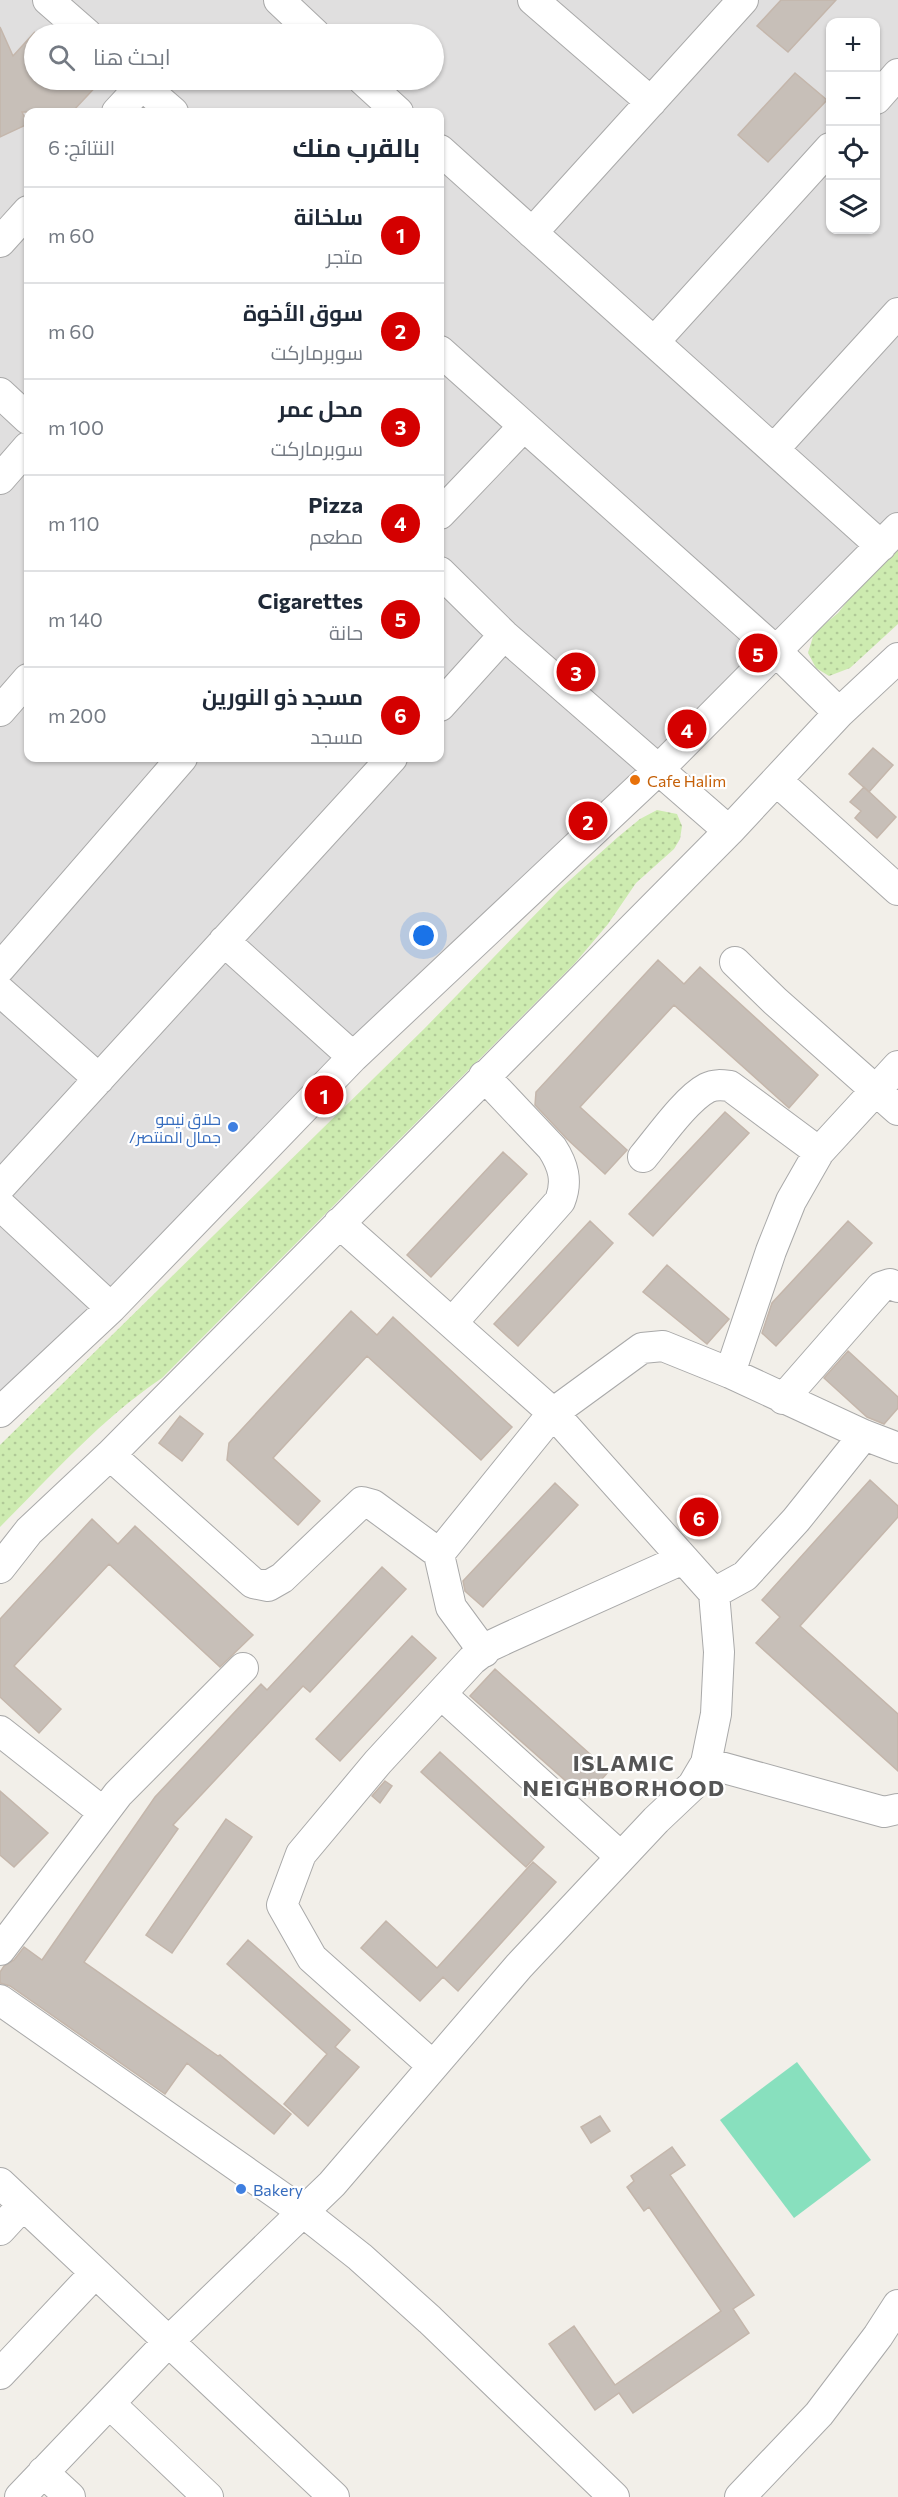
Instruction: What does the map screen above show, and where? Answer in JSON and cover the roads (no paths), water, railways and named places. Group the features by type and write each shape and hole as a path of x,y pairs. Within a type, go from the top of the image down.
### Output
{"street":[{"path":"48,0 76,24"},
{"path":"279,0 304,24"},
{"path":"533,0 651,102"},
{"path":"532,233 743,0"},
{"path":"880,94 898,74"},
{"path":"120,108 133,90"},
{"path":"148,90 168,108"},
{"path":"373,90 390,108"},
{"path":"654,342 826,153"},
{"path":"0,1412 111,1308 352,1057 657,771 890,537 774,449 444,154"},
{"path":"0,242 24,215"},
{"path":"774,449 898,313"},
{"path":"444,355 776,651 839,713"},
{"path":"0,393 24,415"},
{"path":"444,510 524,426"},
{"path":"0,478 24,451"},
{"path":"444,576 504,635 657,771 729,831"},
{"path":"444,702 504,635"},
{"path":"0,1568 29,1531 110,1455 729,831 839,713 898,658"},
{"path":"0,711 24,684"},
{"path":"0,968 179,762"},
{"path":"0,1187 388,762"},
{"path":"777,781 898,890"},
{"path":"224,940 352,1057"},
{"path":"735,962 874,1091 898,1110"},
{"path":"0,991 99,1079"},
{"path":"730,1373 771,1251 791,1201 819,1152 898,1066"},
{"path":"452,1323 560,1201 565,1188 561,1162 552,1148 484,1076"},
{"path":"643,1157 692,1100 707,1088 719,1084 730,1086 819,1152"},
{"path":"0,1205 111,1308"},
{"path":"20,2497 168,2342 355,2159 519,1966 621,1857 693,1785 706,1763 716,1714 719,1652 714,1593 621,1486 553,1413 339,1223"},
{"path":"783,1399 881,1287 890,1284 898,1287"},
{"path":"438,1550 448,1545 553,1413 642,1348 663,1346 730,1373 783,1399 898,1448"},
{"path":"714,1593 746,1576 796,1520 864,1435"},
{"path":"110,1455 253,1583 268,1586 282,1578 362,1502 373,1505 438,1550 451,1607 484,1652"},
{"path":"0,1545 29,1531"},
{"path":"433,2066 312,1958 282,1905 301,1854 378,1762 472,1660 507,1638 683,1559"},
{"path":"0,1950 118,1794 243,1668"},
{"path":"441,1694 621,1857"},
{"path":"0,1731 103,1812"},
{"path":"706,1763 884,1812 898,1809"},
{"path":"0,2000 303,2212 360,2257 430,2320 614,2497"},
{"path":"0,2183 334,2497"},
{"path":"0,2230 23,2205"},
{"path":"0,2374 95,2273"},
{"path":"740,2497 819,2414 878,2336 898,2304"},
{"path":"110,2404 208,2497"},
{"path":"43,2472 70,2497"}],"place":[{"name":"Cigarettes","path":"758,653"},
{"name":"محل عمر","path":"576,672"},
{"name":"Pizza","path":"687,729"},
{"name":"Cafe Halim","path":"635,780"},
{"name":"سوق الأخوة","path":"588,821"},
{"name":"سلخانة","path":"324,1095"},
{"name":"حلاق نيمو /جمال المنتصر","path":"233,1127"},
{"name":"مسجد ذو النورين","path":"699,1517"},
{"name":"Bakery","path":"241,2189"}],"district":[{"name":"ISLAMIC NEIGHBORHOOD","path":"624,1775"}]}
